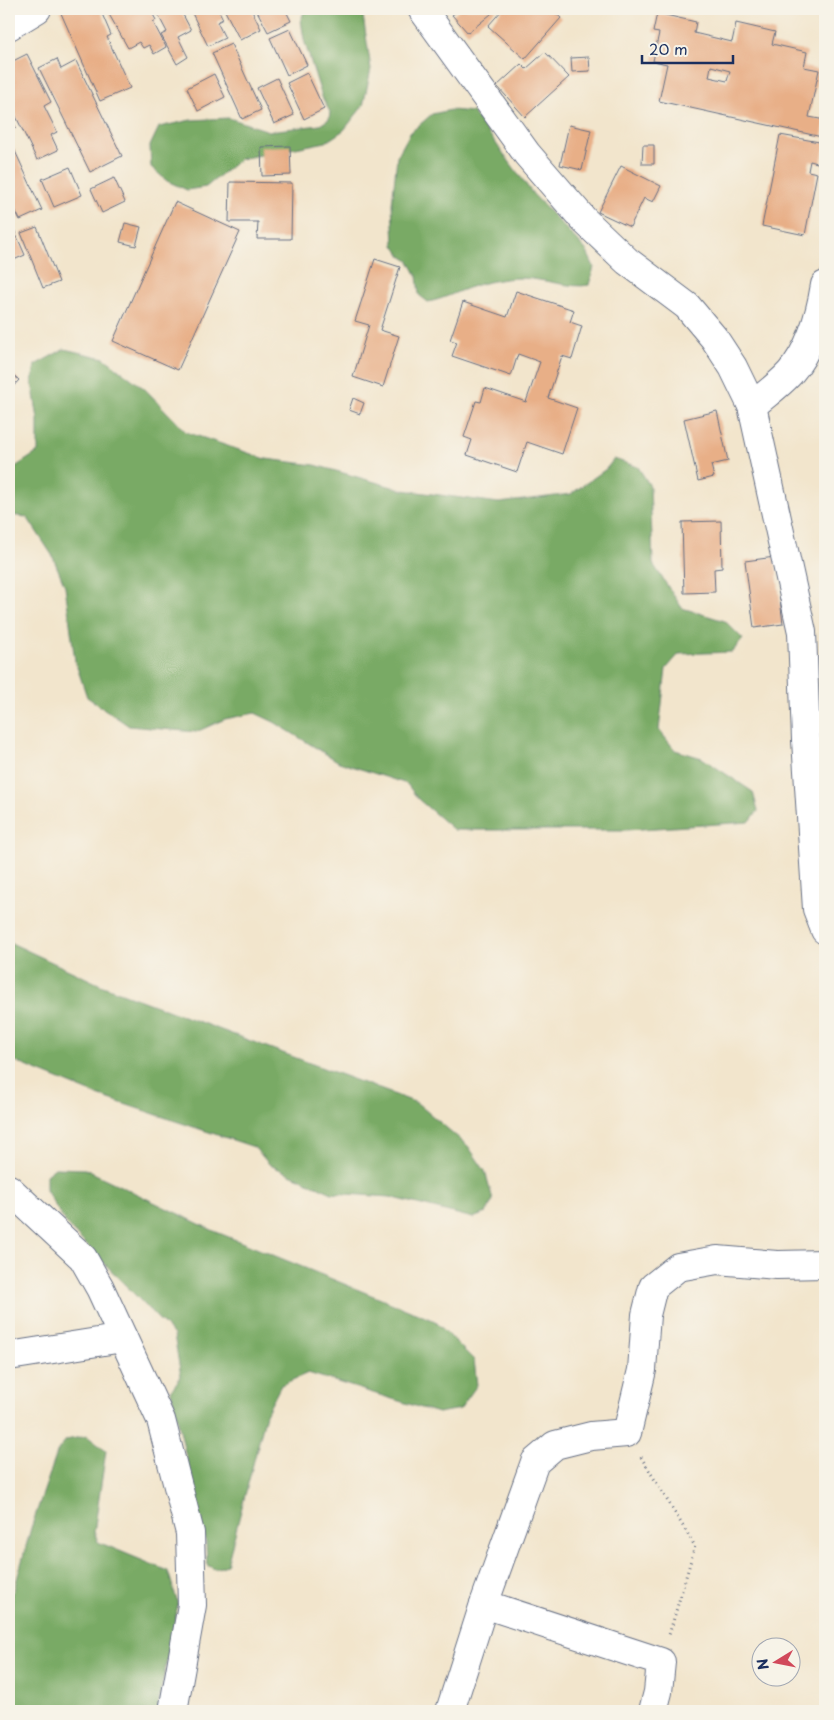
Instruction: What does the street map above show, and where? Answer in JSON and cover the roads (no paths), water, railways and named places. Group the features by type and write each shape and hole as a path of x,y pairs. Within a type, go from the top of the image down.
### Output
{"street":[{"path":"9,26 37,9"},
{"path":"422,9 527,154 584,220 627,261 687,306 714,338 733,368 752,406 802,632 806,740 817,909 825,930"},
{"path":"752,406 790,372 810,342 822,308 825,285"},
{"path":"9,1189 83,1258 161,1420 190,1533 192,1605 173,1711"},
{"path":"450,1711 484,1604 535,1462 555,1445 591,1436 627,1433 642,1370 646,1315 653,1287 678,1267 716,1260 776,1265 825,1264"},
{"path":"9,1356 123,1338"},
{"path":"484,1604 661,1662 658,1692 653,1711"}]}
